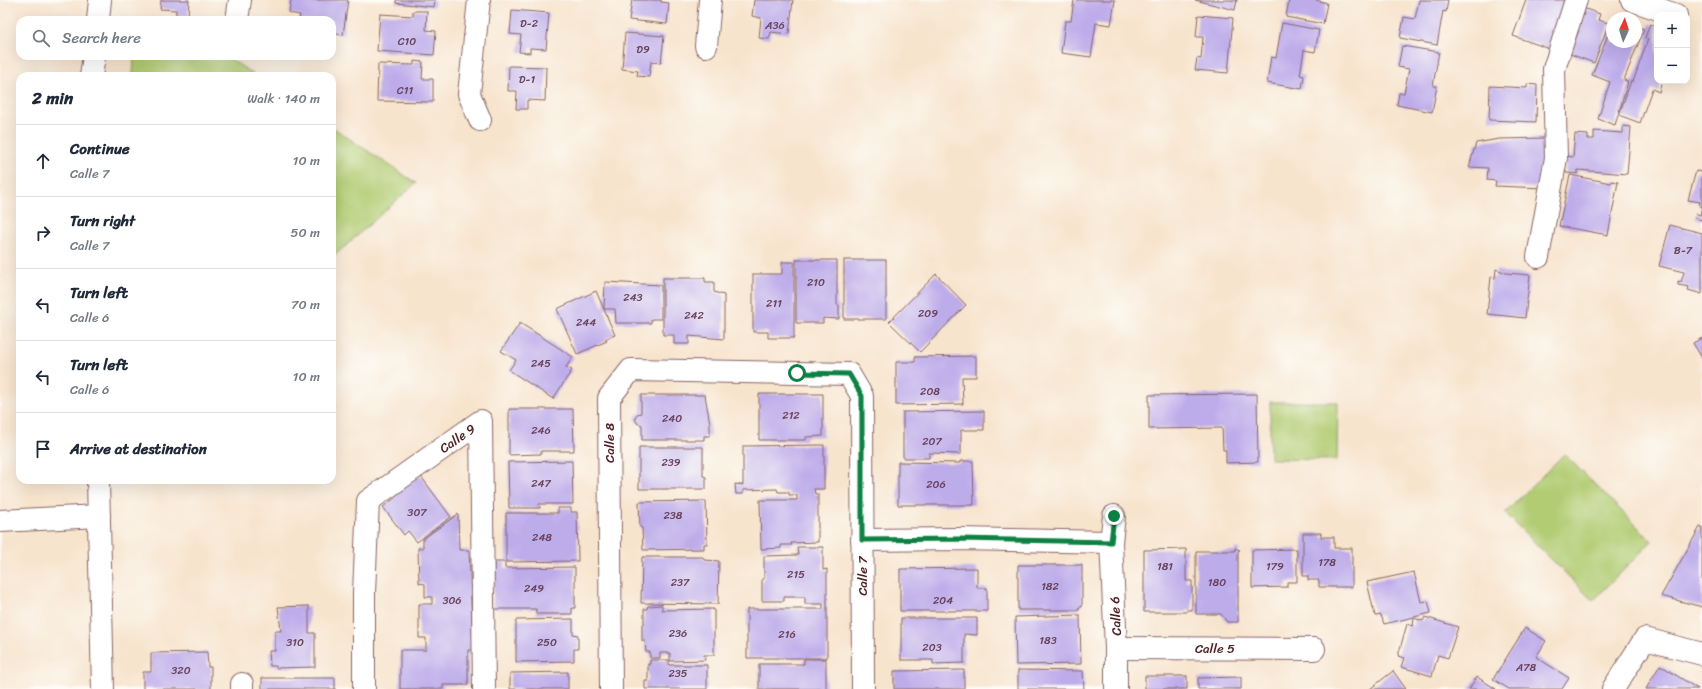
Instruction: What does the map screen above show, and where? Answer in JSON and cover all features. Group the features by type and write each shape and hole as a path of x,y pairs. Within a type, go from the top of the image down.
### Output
{"street":[{"path":"98,16 100,0"},
{"path":"238,16 240,0"},
{"path":"479,0 469,94 480,120"},
{"path":"706,46 710,0"},
{"path":"1538,257 1556,158 1554,69 1576,0"},
{"path":"1632,0 1667,12"},
{"path":"92,72 93,60"},
{"name":"Calle 8","path":"611,689 609,398 631,370 797,373"},
{"name":"Calle 7","path":"797,373 849,374 862,396 863,689"},
{"name":"Calle 9","path":"364,689 364,593 368,501 481,421 484,689"},
{"path":"98,484 103,689"},
{"path":"0,520 99,516"},
{"name":"Calle 6","path":"1114,516 1111,542 1116,648 1116,689"},
{"path":"862,540 959,539 1111,542"},
{"path":"1613,689 1645,639 1702,654"},
{"name":"Calle 5","path":"1116,648 1314,649"}],"green space":[{"path":"134,60 232,60 250,72 133,72"},
{"path":"336,130 416,183 336,254"},
{"path":"1270,402 1338,402 1337,460 1270,459"},
{"path":"1564,454 1652,541 1593,601 1505,513"}],"building":[{"path":"161,0 189,0 188,16 176,15 176,10 160,9"},
{"path":"291,0 348,0 343,35 336,34 336,16 300,16 289,13"},
{"path":"396,0 435,0 434,7 396,3"},
{"path":"632,0 661,0 661,2 669,3 667,24 629,20"},
{"path":"754,0 793,0 789,34 771,32 769,39 759,38 761,18 752,16"},
{"path":"1074,0 1115,0 1111,25 1096,23 1091,57 1061,53 1065,21 1071,21"},
{"path":"1195,0 1237,0 1235,10"},
{"path":"1289,0 1316,0 1327,3 1323,24 1286,17"},
{"path":"1419,0 1448,0 1446,12 1443,11 1437,45 1400,38 1404,17 1415,19"},
{"path":"1526,0 1567,1 1550,49 1513,36"},
{"path":"1583,8 1600,14 1598,20 1606,22 1606,31 1594,63 1570,54 1579,30 1576,29"},
{"path":"512,10 549,13 546,49 530,48 530,53 519,52 521,35 510,34"},
{"path":"413,11 427,11 426,30 436,31 434,55 377,51 380,14 413,16"},
{"path":"1198,15 1233,18 1228,73 1195,70 1197,58 1201,59 1203,37 1196,37"},
{"path":"1282,23 1319,30 1315,52 1304,50 1300,75 1304,76 1302,89 1267,83 1271,57 1276,58"},
{"path":"1650,24 1654,25 1654,84 1661,84 1659,92 1652,89 1640,123 1619,115 1631,81 1633,82 1648,39 1645,38"},
{"path":"625,33 664,36 661,63 651,62 649,77 637,76 638,71 622,69"},
{"path":"1606,40 1606,48 1637,48 1624,80 1628,82 1615,125 1598,119 1610,82 1592,75"},
{"path":"1402,46 1439,52 1433,86 1437,86 1432,112 1397,105 1399,93 1404,93 1409,69 1398,67"},
{"path":"414,61 423,62 422,79 433,79 433,102 377,101 378,64 414,65"},
{"path":"509,66 546,67 545,101 527,100 527,109 516,109 517,91 508,91"},
{"path":"1527,84 1537,85 1536,122 1489,120 1490,86 1527,88"},
{"path":"1623,126 1631,127 1627,174 1578,170 1578,174 1566,173 1564,156 1573,157 1575,134 1588,135 1588,139 1594,139 1594,131 1623,133"},
{"path":"1546,138 1543,188 1495,186 1496,181 1487,180 1488,168 1469,167 1476,143 1499,139"},
{"path":"1696,171 1702,172 1702,207 1699,206 1700,202 1688,200"},
{"path":"1570,175 1611,183 1611,181 1618,182 1608,235 1559,226"},
{"path":"1702,207 1702,220 1695,218 1696,214 1700,215"},
{"path":"1670,225 1702,233 1702,294 1688,290 1689,287 1678,285 1678,281 1681,282 1684,272 1659,266"},
{"path":"796,260 837,260 837,305 839,305 839,319 823,318 823,323 796,323"},
{"path":"844,260 886,260 886,319 844,319"},
{"path":"782,262 794,262 794,338 768,338 768,332 753,332 753,274 782,274"},
{"path":"1496,269 1506,273 1530,275 1525,318 1487,314 1491,277 1495,278"},
{"path":"936,274 966,305 920,352 889,322"},
{"path":"663,278 705,278 705,282 714,282 714,292 724,295 724,339 689,336 689,344 674,344 674,335 663,335"},
{"path":"605,282 661,285 661,319 651,319 651,323 616,323 615,309 604,309"},
{"path":"596,291 615,335 605,339 607,341 577,354 557,309"},
{"path":"520,323 573,357 566,367 572,370 553,399 509,370 516,360 501,351"},
{"path":"1702,338 1702,358 1693,343"},
{"path":"976,356 976,377 962,377 963,404 896,405 896,362 915,362 915,357"},
{"path":"759,394 823,394 823,436 806,437 806,440 759,440"},
{"path":"1257,394 1258,462 1226,463 1226,450 1223,450 1222,428 1149,429 1149,395"},
{"path":"641,395 705,395 710,424 710,436 704,436 704,440 642,440 642,425 637,423 635,419 637,414 641,413"},
{"path":"509,409 573,409 574,451 541,451 541,454 509,455"},
{"path":"984,411 984,430 961,430 961,454 929,453 929,458 903,458 903,412"},
{"path":"824,445 824,489 814,489 815,494 818,494 818,542 791,543 792,545 781,545 781,548 761,549 760,500 797,500 797,495 789,495 789,492 778,492 777,489 743,490 743,494 736,494 735,484 743,485 743,446"},
{"path":"639,447 703,447 703,476 706,477 706,489 639,489"},
{"path":"572,461 573,504 539,504 540,508 509,508 508,462"},
{"path":"960,461 973,461 974,505 898,505 898,462 960,463"},
{"path":"420,475 451,517 417,542 408,531 404,535 383,507 396,497 394,494"},
{"path":"706,501 707,544 704,544 704,549 643,550 639,502"},
{"path":"558,508 571,508 571,512 577,512 578,561 506,562 506,513 558,513"},
{"path":"458,514 459,550 469,550 473,650 468,650 468,685 443,685 443,689 400,689 400,650 426,650 426,638 419,638 419,604 432,604 432,597 425,597 425,584 419,583 418,548 423,548 423,539"},
{"path":"1700,527 1702,527 1702,607 1661,596"},
{"path":"1303,533 1321,533 1321,537 1334,537 1334,548 1352,548 1352,587 1319,587 1319,580 1308,580 1308,576 1303,576"},
{"path":"797,547 823,547 823,570 827,569 827,658 747,658 747,609 823,609 823,604 805,604 805,597 784,597 784,601 762,601 764,556 798,555"},
{"path":"1235,548 1240,550 1238,551 1238,622 1227,622 1221,614 1196,614 1196,551 1235,551"},
{"path":"1186,549 1186,581 1192,581 1192,610 1187,610 1187,612 1144,612 1144,550"},
{"path":"1297,549 1297,582 1287,582 1287,587 1252,588 1252,550"},
{"path":"642,557 703,557 704,560 719,561 718,604 641,603"},
{"path":"494,562 505,562 505,568 575,567 575,608 572,608 572,614 536,614 536,609 493,609"},
{"path":"1018,565 1082,565 1082,607 1079,607 1079,610 1018,610"},
{"path":"977,568 977,588 987,588 987,611 900,611 900,569"},
{"path":"1414,572 1421,602 1428,601 1431,613 1384,624 1381,615 1375,616 1367,582"},
{"path":"662,605 662,610 714,609 714,655 704,655 705,660 670,661 670,653 660,653 660,658 650,658 650,652 646,652 645,641 642,641 644,609 647,609 648,606"},
{"path":"309,606 309,633 315,633 315,667 276,668 276,666 270,666 269,651 275,651 275,631 281,631 278,607"},
{"path":"1080,615 1081,664 1016,665 1015,617"},
{"path":"1425,617 1458,627 1448,658 1438,655 1432,676 1401,667 1404,658 1398,656 1407,624 1413,626 1414,618 1423,621"},
{"path":"901,618 977,618 977,635 964,634 964,663 933,664 933,660 901,660"},
{"path":"573,619 573,634 578,635 578,649 574,649 574,661 516,662 516,620"},
{"path":"1525,628 1546,641 1536,657 1569,678 1562,689 1509,689 1493,679"},
{"path":"207,652 208,667 211,667 211,689 143,689 143,672 151,672 151,653"},
{"path":"804,659 826,659 826,689 759,689 759,664 804,664"},
{"path":"650,660 669,660 669,665 707,665 707,689 645,689 645,681 648,681 648,664 650,664"},
{"path":"1660,665 1698,689 1646,689"},
{"path":"964,670 964,689 894,689 894,671"},
{"path":"1018,670 1083,671 1084,689 1018,689"},
{"path":"1393,671 1406,689 1370,689"},
{"path":"568,672 568,689 510,689 510,673"},
{"path":"1145,676 1187,676 1187,689 1145,689"},
{"path":"1241,677 1241,689 1198,689 1198,678"},
{"path":"1477,677 1496,689 1469,689"},
{"path":"262,678 335,678 335,689 262,689"}],"route":[{"path":"797,373 849,374 862,396 862,540 959,539 1111,542 1114,516"}]}
